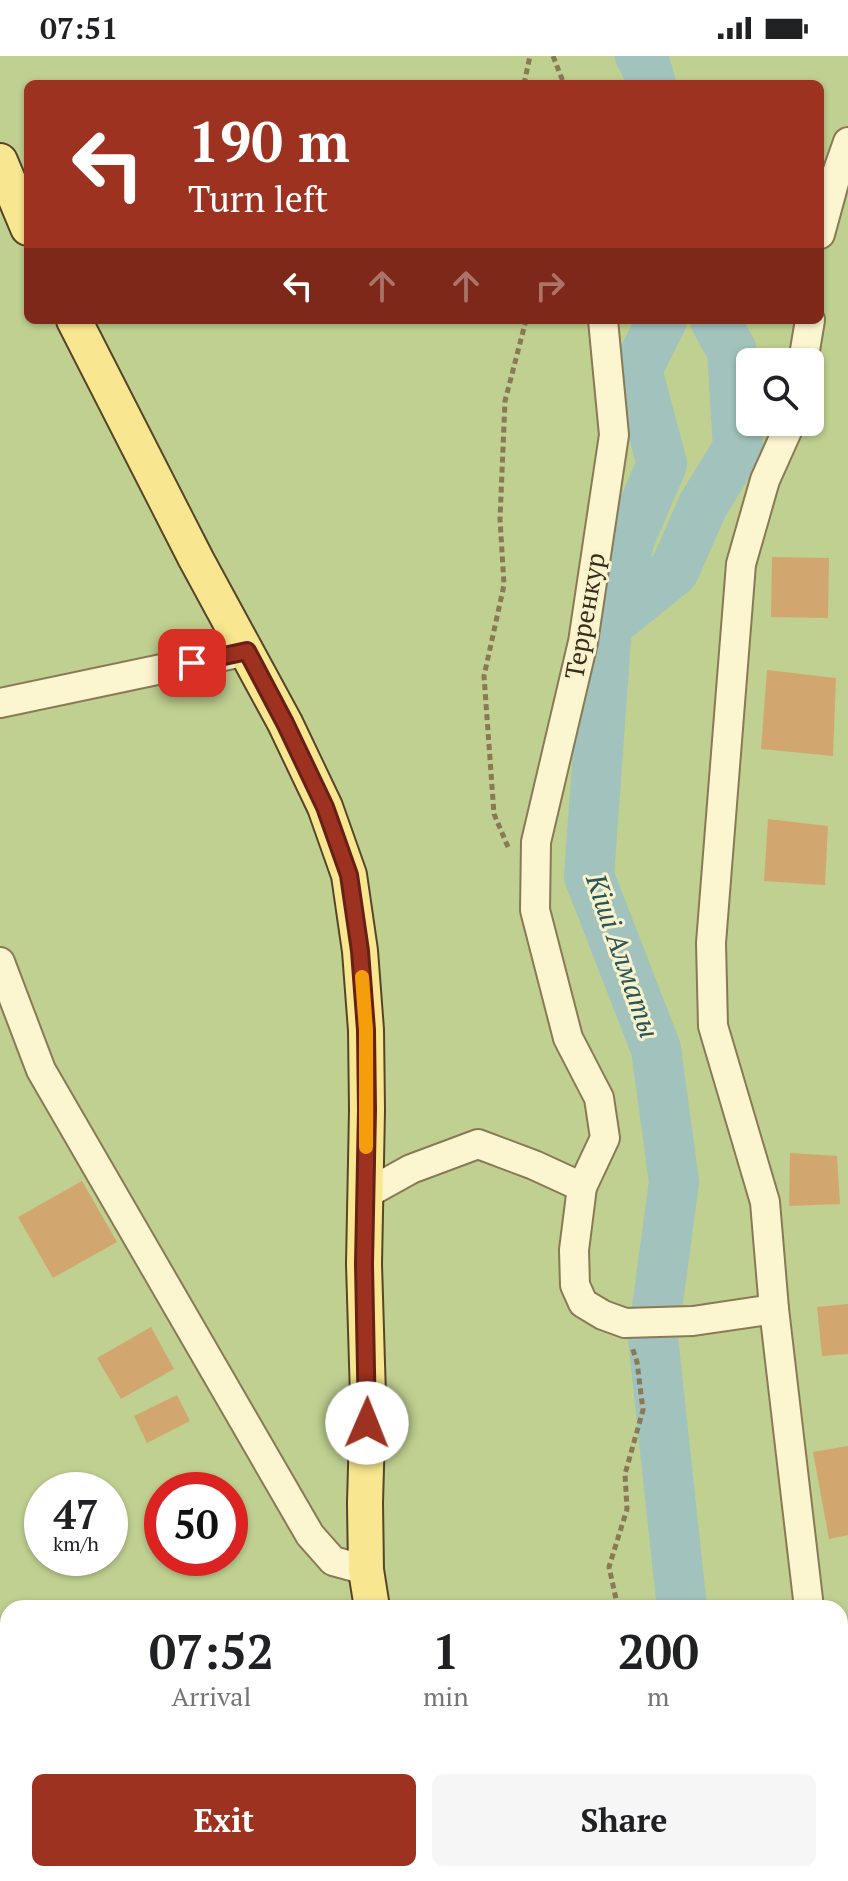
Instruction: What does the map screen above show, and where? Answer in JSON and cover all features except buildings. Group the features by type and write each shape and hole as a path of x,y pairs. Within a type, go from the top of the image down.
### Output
{"main road":[{"path":"0,161 24,218"},
{"path":"76,324 196,559 285,723 325,807 349,875 360,951 366,1030 364,1264 368,1396 365,1503 366,1570 371,1600"}],"street":[{"path":"824,219 848,142"},
{"name":"Терренкур","path":"603,324 614,435 583,642 536,842 535,910 568,1038 599,1098 605,1138 582,1187 574,1250 575,1285 583,1303 625,1323"},
{"path":"805,348 809,324"},
{"path":"785,436 765,480 741,564 711,943 713,1026 765,1202 774,1309 808,1600"},
{"path":"0,703 247,651"},
{"path":"0,962 41,1070 310,1535 333,1561 366,1570"},
{"path":"366,1194 411,1169 478,1144 582,1187"},
{"path":"625,1323 693,1321 774,1309"}],"path":[{"path":"525,80 530,56"},
{"path":"553,56 562,80"},
{"path":"512,855 494,814 484,676 504,585 500,519 505,401 525,324"},
{"path":"616,1600 609,1567 627,1509 625,1474 643,1410 637,1362 625,1323"}],"green space":[{"path":"0,56 848,56 848,1600 0,1600"}],"waterway":[{"name":"Кіші Алматы","path":"640,56 650,80"},
{"name":"Кіші Алматы","path":"660,324 637,370 662,464 631,536 607,625 589,876 656,1049 674,1182 653,1338 681,1600"},
{"path":"607,625 674,571 703,505 738,448 732,351 717,324"}],"slow traffic":[{"path":"362,977 366,1030 366,1147"}],"route":[{"path":"192,663 247,651 325,807 349,875 360,951 366,1030 364,1264 367,1423"}]}
